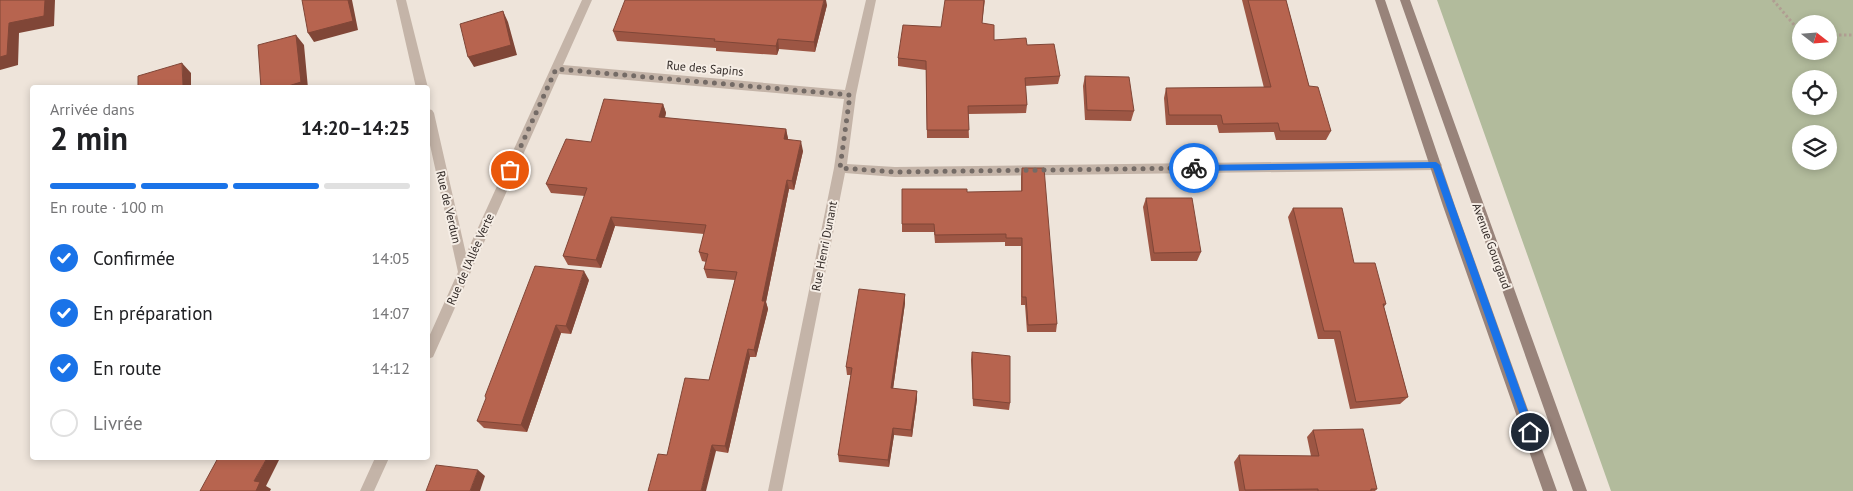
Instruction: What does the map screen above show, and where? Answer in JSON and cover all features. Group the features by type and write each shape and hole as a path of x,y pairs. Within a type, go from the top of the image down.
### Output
{"main road":[{"path":"1380,0 1550,491"},
{"name":"Avenue Gourgaud","path":"1404,0 1580,491"}],"street":[{"path":"402,0 421,85"},
{"name":"Rue de l'Allée Verte","path":"430,349 586,0"},
{"name":"Rue Henri Dunant","path":"775,491 840,168 850,95 871,0"},
{"name":"Rue des Sapins","path":"556,69 850,95"},
{"name":"Rue de Verdun","path":"430,122 464,271"},
{"path":"840,168 895,172 1436,165"},
{"path":"367,491 381,460"}],"path":[{"path":"1773,0 1792,22"},
{"path":"1838,35 1853,35"}],"green space":[{"path":"1437,0 1853,0 1853,491 1611,491"}],"building":[{"path":"0,0 45,0 44,16 9,23 7,55 0,57"},
{"path":"302,0 348,0 353,21 308,33"},
{"path":"625,0 824,0 814,42 778,39 776,46 613,31"},
{"path":"945,0 984,0 982,23 994,25 994,40 1026,38 1027,45 1054,44 1060,76 1025,78 1027,105 968,106 969,130 927,130 926,61 898,58 903,25 941,27"},
{"path":"1248,0 1286,0 1309,86 1318,87 1331,131 1280,131 1278,123 1223,124 1221,115 1169,115 1166,88 1271,87"},
{"path":"503,11 511,45 468,57 460,24"},
{"path":"296,35 301,82 292,85 261,85 258,45"},
{"path":"182,63 183,85 138,85 138,76"},
{"path":"1085,76 1129,77 1134,111 1087,110"},
{"path":"604,99 663,104 659,117 786,129 784,139 801,141 792,181 787,180 754,350 748,349 725,446 712,445 701,491 648,491 658,454 667,455 685,378 709,380 737,272 704,269 708,254 699,252 706,225 611,217 596,260 563,256 587,188 546,184 566,139 591,142"},
{"path":"1022,168 1044,168 1057,324 1028,325 1026,297 1022,297 1022,238 1006,238 1006,234 935,235 934,224 902,224 902,189 967,189 967,192 1022,191"},
{"path":"1146,198 1192,198 1201,252 1154,253"},
{"path":"1293,208 1342,208 1354,263 1375,263 1386,304 1383,304 1408,397 1356,402 1340,331 1324,331"},
{"path":"535,266 584,271 566,326 556,325 521,425 477,421 486,398 485,396"},
{"path":"859,289 905,294 891,388 917,391 911,430 893,428 888,460 838,455 852,368 846,367"},
{"path":"972,352 1010,356 1010,403 973,399"},
{"path":"1363,429 1377,489 1371,489 1371,491 1318,491 1318,489 1245,490 1239,455 1319,456 1313,430"},
{"path":"217,460 266,460 254,481 260,482 256,491 200,491"},
{"path":"436,465 478,470 470,491 426,491"}],"way so far":[{"path":"510,170 556,69 850,95 840,168 895,172 1194,168"}],"route":[{"path":"1194,168 1436,165 1530,432"}]}
